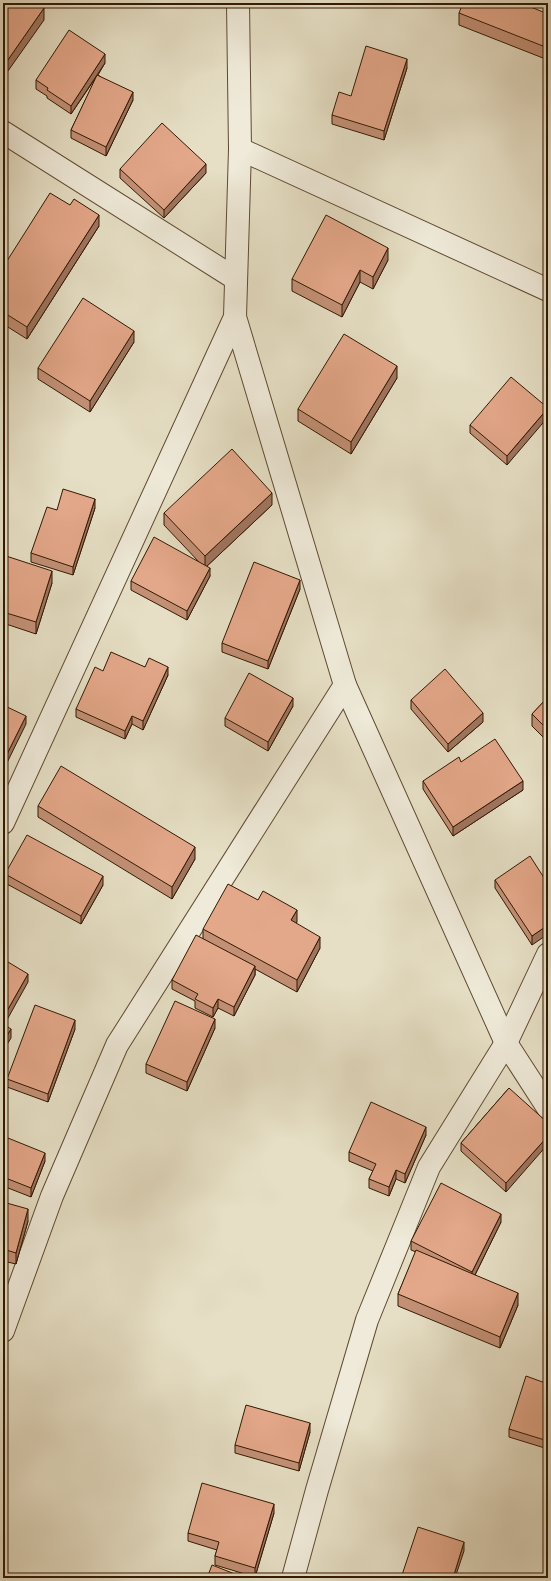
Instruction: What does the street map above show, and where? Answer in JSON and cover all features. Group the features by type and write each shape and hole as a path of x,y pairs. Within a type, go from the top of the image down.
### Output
{"street":[{"path":"238,3 240,149 235,317 345,685 506,1043 548,1108"},
{"path":"3,132 236,279"},
{"path":"240,149 548,290"},
{"path":"3,823 235,317"},
{"path":"3,1331 52,1196 117,1045 345,685"},
{"path":"293,1578 319,1482 367,1320 429,1167 506,1043 548,954"}],"building":[{"path":"3,3 37,3 44,8 3,67"},
{"path":"463,3 521,3 548,14 548,48 459,13"},
{"path":"69,30 105,54 71,106 47,90 48,88 36,80"},
{"path":"366,46 407,59 384,131 332,115 339,92 351,96"},
{"path":"97,75 133,92 106,147 71,130"},
{"path":"162,123 206,164 164,210 120,169"},
{"path":"50,193 70,205 74,199 99,215 27,327 3,312 3,258 7,261"},
{"path":"326,215 388,248 373,277 360,270 342,305 292,279"},
{"path":"83,298 134,331 90,401 38,368"},
{"path":"344,334 397,366 351,442 298,409"},
{"path":"511,377 548,408 507,456 470,425"},
{"path":"232,449 272,493 205,556 164,513"},
{"path":"63,489 95,499 73,567 31,553 47,507 57,510"},
{"path":"154,537 210,568 187,611 131,581"},
{"path":"3,555 52,571 36,622 3,612"},
{"path":"254,562 300,580 268,661 222,643"},
{"path":"111,652 145,667 149,658 168,667 143,721 132,716 125,731 76,709 95,667 103,671"},
{"path":"445,669 483,713 448,744 411,700"},
{"path":"249,673 293,698 268,742 225,718"},
{"path":"548,697 548,730 532,714"},
{"path":"3,705 26,716 3,762"},
{"path":"495,739 523,781 453,827 423,781 459,757 461,762"},
{"path":"61,766 195,847 172,887 38,806"},
{"path":"27,835 103,876 81,916 5,874"},
{"path":"530,856 548,884 548,925 532,936 495,880"},
{"path":"228,884 258,900 263,891 297,910 291,920 320,937 297,980 203,929"},
{"path":"196,935 255,966 234,1007 218,999 213,1008 195,999 198,994 172,980"},
{"path":"3,959 28,974 3,1018"},
{"path":"175,1001 215,1019 187,1082 146,1064"},
{"path":"35,1005 75,1020 48,1094 7,1079"},
{"path":"3,1024 11,1029 3,1042"},
{"path":"509,1088 548,1123 548,1136 506,1183 461,1143"},
{"path":"371,1102 426,1127 405,1174 396,1170 389,1187 369,1179 376,1164 349,1152"},
{"path":"3,1136 45,1153 31,1188 3,1177"},
{"path":"441,1183 501,1214 472,1272 411,1241"},
{"path":"3,1202 28,1209 16,1253 3,1249"},
{"path":"416,1250 518,1293 500,1337 398,1294"},
{"path":"526,1376 548,1384 548,1441 509,1429"},
{"path":"246,1405 310,1423 299,1463 235,1445"},
{"path":"202,1483 274,1504 255,1568 215,1556 219,1542 188,1533"},
{"path":"418,1527 464,1542 453,1578 401,1578"},
{"path":"212,1565 245,1578 207,1578"}]}
